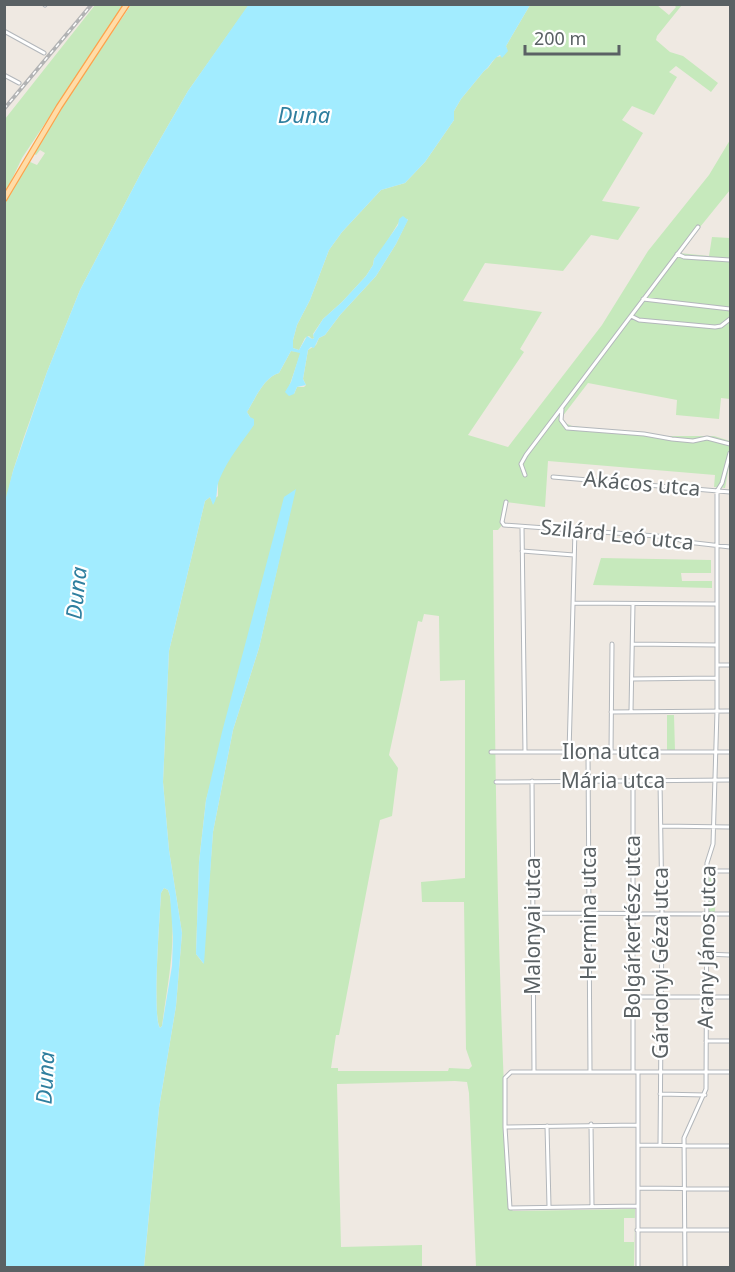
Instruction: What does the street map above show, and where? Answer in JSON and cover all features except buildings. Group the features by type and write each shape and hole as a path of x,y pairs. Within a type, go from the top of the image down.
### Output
{"main road":[{"path":"4,199 59,107 127,4"}],"street":[{"path":"4,31 44,53"},
{"path":"4,75 19,83"},
{"path":"525,475 521,464 698,227"},
{"path":"676,254 684,257 730,260"},
{"path":"643,299 730,309"},
{"path":"631,315 639,320 715,327 721,326 730,319"},
{"path":"563,405 560,417 567,428 644,434 693,441 707,438 730,444"},
{"name":"Arany János utca","path":"705,1095 707,859 713,844 717,711 717,491 722,483 730,453"},
{"name":"Akácos utca","path":"553,477 730,492"},
{"name":"Szilárd Leó utca","path":"506,502 502,522 504,525 670,537 679,541 730,547"},
{"path":"522,526 525,752"},
{"path":"569,753 575,530"},
{"path":"522,551 574,555"},
{"path":"573,603 716,604"},
{"path":"631,711 633,604"},
{"path":"611,753 612,644"},
{"path":"633,644 717,645"},
{"path":"717,665 730,665"},
{"path":"632,679 717,678"},
{"path":"611,712 730,711"},
{"name":"Ilona utca","path":"492,752 730,752"},
{"name":"Hermina utca","path":"588,753 590,1072"},
{"name":"Mária utca","path":"496,782 730,780"},
{"name":"Malonyai utca","path":"532,781 534,1072"},
{"name":"Bolgárkertész utca","path":"633,781 638,1268"},
{"name":"Gárdonyi Géza utca","path":"660,781 662,913 660,1145"},
{"path":"661,826 730,827"},
{"path":"707,871 730,871"},
{"path":"533,913 730,914"},
{"path":"706,954 730,954"},
{"path":"634,997 730,997"},
{"path":"706,1041 730,1041"},
{"path":"638,1206 510,1208 504,1080 510,1072 730,1072"},
{"path":"660,1094 705,1095 686,1133 684,1145 685,1268"},
{"path":"591,1124 592,1206"},
{"path":"505,1127 638,1125"},
{"path":"547,1126 549,1206"},
{"path":"638,1146 730,1146"},
{"path":"638,1188 730,1189"},
{"path":"637,1230 730,1230"}],"green space":[{"path":"95,5 124,5 22,158 5,194 5,119"},
{"path":"131,5 249,5 188,91 143,169 80,290 24,437 5,506 5,203 28,161 37,165 45,153 40,150 36,155 34,154 64,103"},
{"path":"530,5 657,5 669,15 676,7 674,5 682,5 656,40 670,52 683,56 718,83 711,92 676,66 669,72 677,77 654,115 632,106 622,120 643,133 602,201 640,207 618,240 591,235 563,271 485,263 463,301 542,312 520,349 524,352 468,435 508,447 602,325 648,251 709,175 730,140 730,190 679,253 709,256 712,237 730,238 730,399 721,398 719,419 676,415 677,400 588,383 562,417 565,423 572,426 658,436 714,436 730,441 730,461 725,488 714,487 715,475 548,461 545,507 506,502 501,520 502,525 498,530 493,530 499,954 510,1208 513,1211 635,1209 635,1218 624,1218 624,1242 634,1242 635,1224 634,1267 476,1267 469,1093 467,1082 455,1081 337,1084 341,1247 422,1245 422,1267 144,1268 159,1108 176,1006 182,933 169,850 163,782 169,651 205,501 210,497 212,501 218,496 218,480 250,417 247,412 260,389 269,379 279,373 291,351 301,352 289,387 294,394 297,387 306,385 303,379 308,350 316,345 319,338 325,335 376,276 408,219 399,222 374,259 366,276 323,319 313,334 314,338 309,336 305,338 299,350 293,348 297,325 310,300 329,250 342,232 381,190 405,183 425,162 454,120 454,111 461,99 496,57 502,56 507,50 506,46","holes":["295,490 259,648 233,730 213,832 203,963 196,954 199,862 206,800","424,614 439,616 440,681 465,680 465,878 421,882 422,902 464,902 466,1049 472,1066 469,1069 449,1068 448,1071 338,1071 338,1068 331,1068 336,1035 339,1035 380,820 392,816 398,768 389,755 418,621 422,622"]},
{"path":"601,558 711,560 711,573 681,573 682,581 712,581 712,588 593,585"},
{"path":"667,715 674,715 675,751 667,751"},
{"path":"716,873 715,912 708,912 708,874"},
{"path":"164,888 168,890 170,896 173,930 169,977 160,1028 157,1005 157,964 161,893"}],"water":[{"name":"Duna","path":"249,4 530,5 506,46 508,51 502,58 500,55 495,59 461,99 454,111 454,120 425,162 405,183 381,190 342,232 329,250 310,300 297,325 293,348 299,350 307,336 314,338 313,335 323,319 366,276 374,259 398,225 399,219 403,216 408,220 376,276 325,335 319,338 314,348 311,347 308,350 303,379 306,385 297,387 294,394 289,396 285,392 291,382 300,353 291,351 279,373 269,379 260,389 247,412 254,419 254,425 223,471 213,505 210,497 205,501 169,651 163,782 169,850 182,933 176,1006 159,1108 144,1267 5,1267 5,501 47,372 80,290 143,169 188,91","holes":["164,888 168,890 173,937 172,966 160,1028 157,1006 159,921 161,893"]},
{"path":"296,489 259,648 233,730 213,832 204,964 196,954 199,862 206,800 284,497"}],"railway":[{"path":"4,109 92,4"}]}
